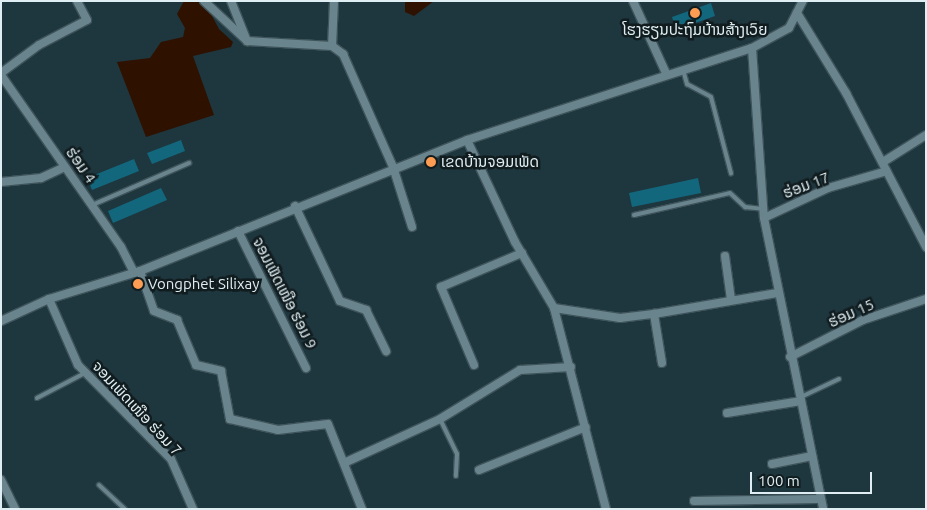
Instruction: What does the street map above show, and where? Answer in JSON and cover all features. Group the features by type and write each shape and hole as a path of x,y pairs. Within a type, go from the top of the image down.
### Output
{"street":[{"path":"1,74 39,45 87,20 77,1"},
{"path":"204,1 247,41 332,46 343,54 393,168 412,227"},
{"path":"231,1 247,41"},
{"path":"332,46 334,1"},
{"path":"633,1 666,73"},
{"path":"1,320 49,299 137,272 295,206 467,140 666,73 752,48 784,32 797,14 803,1"},
{"path":"797,14 883,162 926,247"},
{"path":"752,48 764,218 777,293 801,400 819,499 823,509"},
{"name":"ຮ່ອມ 4","path":"1,74 137,272 154,311 177,320 196,365 221,372 230,419 278,430 328,424 344,463"},
{"path":"883,162 926,135"},
{"path":"467,140 522,253 554,308 571,367 606,509"},
{"path":"1,182 41,178 65,167"},
{"name":"ຮ່ອມ 17","path":"764,218 828,188 887,170"},
{"path":"295,206 340,301 366,310 386,351"},
{"name":"ຈອມເພັດເໜືອ ຮ່ອມ 9","path":"238,231 306,368"},
{"path":"474,365 441,287 522,253"},
{"path":"724,256 731,299"},
{"path":"554,308 620,318 777,293"},
{"name":"ຈອມເພັດເໜືອ ຮ່ອມ 7","path":"49,299 85,373 170,459 193,509"},
{"name":"ຮ່ອມ 15","path":"790,357 863,320 926,299"},
{"path":"654,314 662,363"},
{"path":"362,509 344,463 440,419 523,369 571,367"},
{"path":"727,413 801,400"},
{"path":"479,470 586,427"},
{"path":"772,464 812,456"},
{"path":"1,480 15,509"},
{"path":"694,501 768,505 819,499"}],"lane":[{"path":"682,68 687,84 711,97 731,173"},
{"path":"92,205 189,163"},
{"path":"634,215 730,193 744,207 763,209"},
{"path":"37,398 85,373"},
{"path":"801,400 839,379"},
{"path":"440,419 457,454 456,476"},
{"path":"99,485 125,509"}],"shaded area":[{"path":"184,1 204,1 219,29 233,42 231,47 193,56 214,115 146,137 117,62 150,58 161,42 183,37 185,28 177,14"},
{"path":"405,1 434,1 414,16 405,12"}],"building":[{"path":"711,3 715,16 676,30 672,17"},
{"path":"181,140 185,151 152,164 147,153"},
{"path":"134,159 139,171 92,190 87,178"},
{"path":"698,178 701,193 632,207 629,193"},
{"path":"161,188 167,200 113,223 108,211"}],"place":[{"name":"ໂຮງຮຽນປະຖົມບ້ານສ້າງເວົຍ","path":"695,13"},
{"name":"ເຂດບ້ານຈອມເພັດ","path":"431,162"},
{"name":"Vongphet Silixay","path":"138,284"}]}
